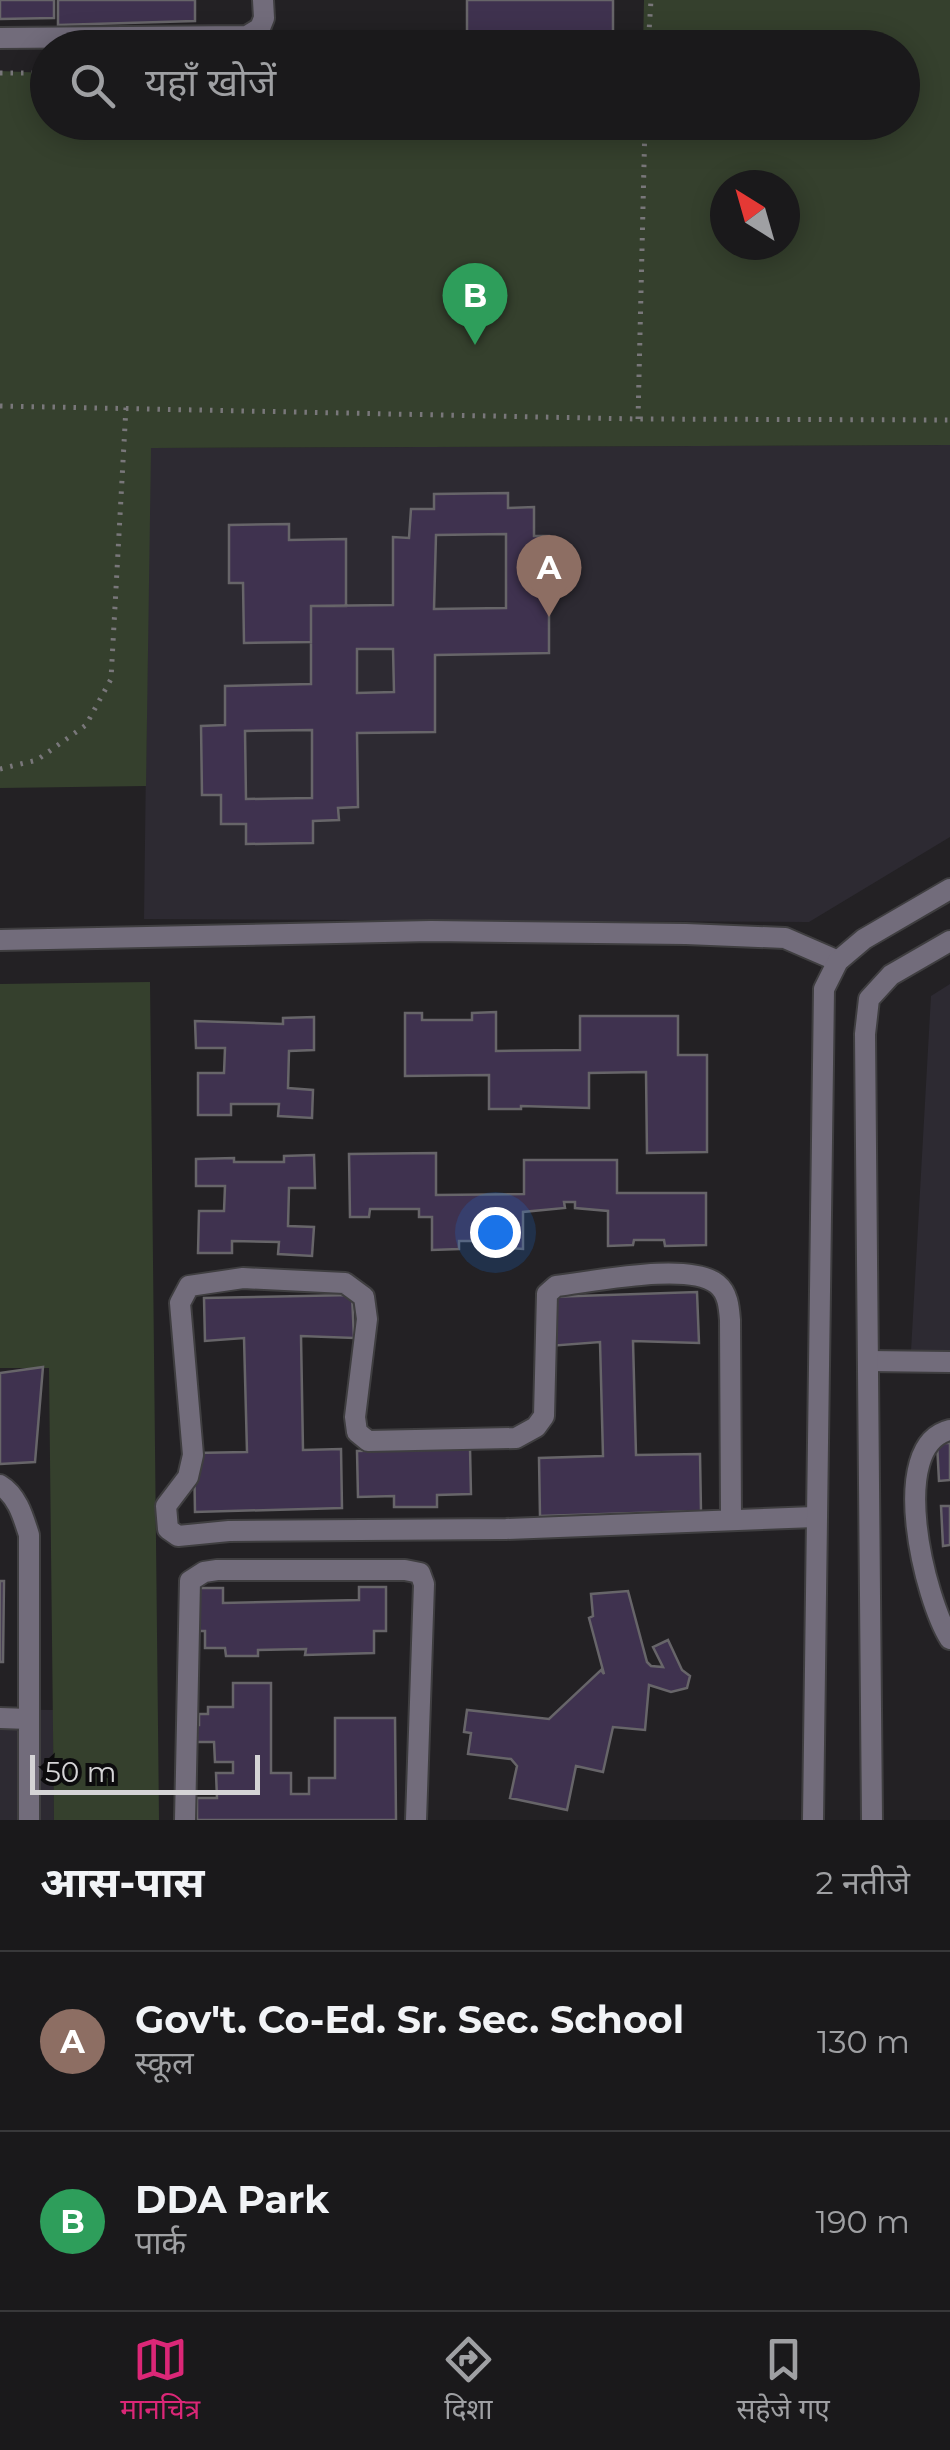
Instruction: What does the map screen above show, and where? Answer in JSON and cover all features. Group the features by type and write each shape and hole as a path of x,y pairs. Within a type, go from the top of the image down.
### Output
{"street":[{"path":"256,30 264,18 262,0"},
{"path":"0,38 30,38"},
{"path":"813,1820 824,989 838,961 864,939 950,889"},
{"path":"0,940 431,931 686,934 785,938 838,961"},
{"path":"872,1820 865,1034 869,999 891,975 950,941"},
{"path":"731,1520 730,1320 722,1289 714,1281 678,1273 556,1286 547,1294 544,1416 536,1427 516,1438 368,1441 357,1432 355,1417 367,1319 364,1297 345,1283 243,1278 188,1286 180,1303 193,1455 188,1476 166,1506 168,1529 178,1536 230,1531 506,1529 815,1517"},
{"path":"868,1360 950,1362"},
{"path":"950,1430 938,1433 925,1446 915,1496 919,1548 927,1583 938,1620 950,1639"},
{"path":"0,1484 20,1507 28,1534 30,1820"},
{"path":"185,1820 190,1582 204,1572 217,1570 405,1570 420,1573 424,1584 416,1820"},
{"path":"0,1718 29,1718"}],"path":[{"path":"649,30 651,0"},
{"path":"0,73 30,74"},
{"path":"638,419 645,140"},
{"path":"0,406 638,419 950,420"},
{"path":"0,769 36,760 86,726 111,679 126,407"}],"shaded area":[{"path":"950,445 950,837 809,922 144,919 150,448"},
{"path":"950,984 950,1352 911,1351 931,996"},
{"path":"0,1709 53,1710 54,1820 0,1820"}],"green space":[{"path":"644,0 950,0 950,445 151,448 146,786 0,788 0,71 30,72 30,140 920,140 920,30 643,30"},
{"path":"150,982 159,1820 54,1820 49,1368 0,1368 0,984"}],"building":[{"path":"0,0 54,0 54,18 0,19"},
{"path":"58,0 195,0 195,21 58,25"},
{"path":"467,0 613,0 613,30 467,30"},
{"path":"508,493 508,508 534,507 534,536 549,536 549,653 435,655 435,732 357,733 358,807 338,808 339,820 313,821 313,843 246,844 246,824 221,824 221,795 202,795 201,726 225,725 225,686 311,684 311,606 393,605 393,537 409,538 411,509 434,509 434,494","holes":["506,534 506,608 434,609 436,535","357,649 393,649 394,692 357,693","312,730 312,798 246,799 245,731"]},
{"path":"289,524 289,540 346,539 346,606 311,606 311,642 244,643 243,583 229,583 229,525"},
{"path":"496,1012 496,1051 580,1050 580,1016 678,1016 678,1055 707,1055 707,1152 647,1153 646,1072 589,1073 589,1108 489,1109 489,1075 405,1076 405,1013 422,1013 422,1020 472,1020 472,1013"},
{"path":"314,1017 314,1050 289,1051 288,1088 313,1090 312,1118 278,1116 279,1104 231,1104 231,1115 198,1115 198,1073 224,1073 225,1048 196,1048 195,1021 283,1024 283,1018"},
{"path":"436,1153 436,1195 524,1194 524,1160 617,1160 617,1193 706,1193 706,1245 665,1246 664,1240 634,1240 633,1245 608,1246 608,1211 575,1208 575,1202 564,1202 565,1208 523,1212 523,1249 507,1248 507,1241 459,1241 459,1249 432,1250 432,1217 419,1217 419,1209 370,1209 369,1217 350,1217 349,1154"},
{"path":"314,1155 315,1188 289,1188 288,1226 314,1227 312,1256 278,1254 279,1242 232,1241 232,1253 198,1253 199,1211 224,1211 225,1186 196,1186 196,1159 284,1162 284,1156"},
{"path":"697,1292 699,1343 633,1341 636,1455 700,1454 701,1511 540,1516 539,1458 603,1456 600,1342 549,1346 548,1297"},
{"path":"352,1295 354,1338 301,1336 303,1450 341,1449 342,1508 195,1512 194,1453 247,1452 244,1338 205,1341 204,1298"},
{"path":"43,1367 35,1462 0,1464 0,1373"},
{"path":"937,1443 950,1443 950,1480 939,1481"},
{"path":"470,1448 471,1494 437,1495 437,1507 394,1507 394,1496 358,1497 357,1451"},
{"path":"941,1506 950,1506 950,1545 943,1546"},
{"path":"0,1581 4,1581 3,1662 0,1662"},
{"path":"359,1587 386,1587 386,1631 374,1631 374,1653 305,1655 306,1649 258,1650 258,1656 226,1656 225,1648 205,1648 205,1631 198,1631 198,1588 223,1588 223,1603 359,1600"},
{"path":"628,1591 647,1662 663,1667 653,1647 668,1640 682,1670 690,1676 687,1688 671,1692 649,1685 645,1730 613,1727 603,1772 576,1766 567,1810 510,1798 517,1766 511,1759 468,1754 471,1733 464,1732 467,1710 549,1719 601,1670 604,1674 589,1618 593,1616 591,1594"},
{"path":"233,1683 271,1683 271,1773 291,1773 291,1794 309,1794 309,1778 335,1778 335,1718 395,1718 396,1820 197,1820 197,1798 217,1798 216,1773 233,1773 233,1762 215,1762 214,1742 189,1742 190,1725 199,1725 199,1714 208,1714 208,1707 233,1707"}],"place":[{"name":"DDA Park","path":"475,345"},
{"name":"Gov't. Co-Ed. Sr. Sec. School","path":"549,617"}]}
